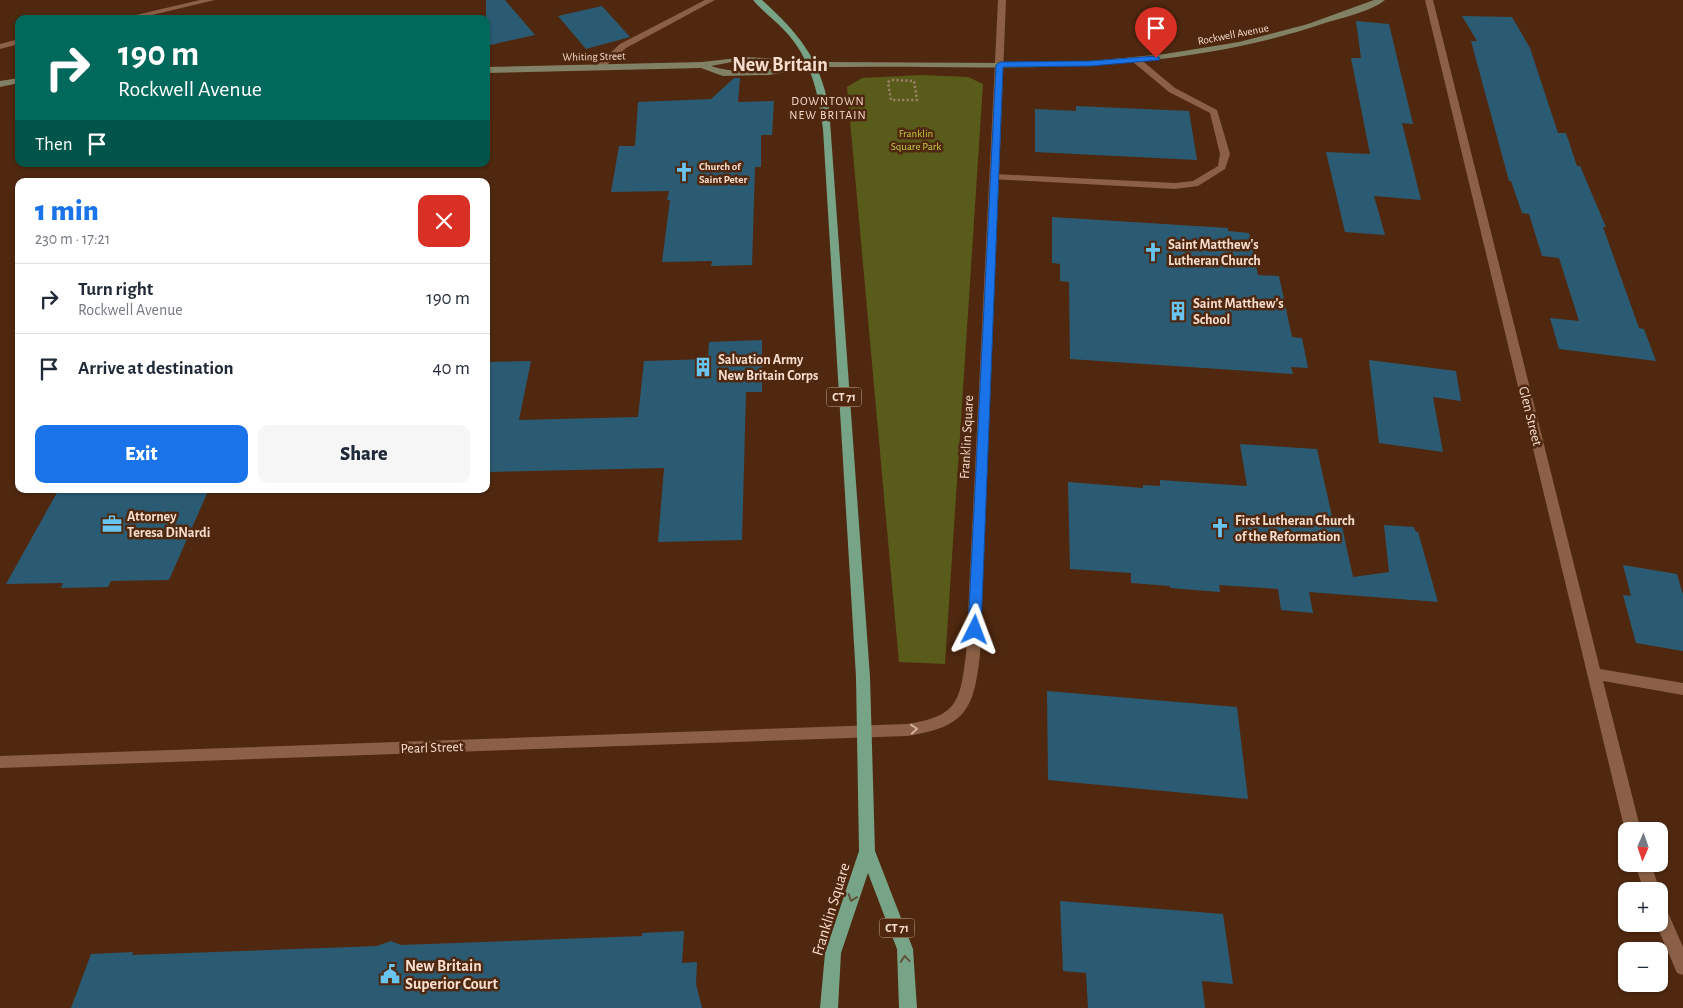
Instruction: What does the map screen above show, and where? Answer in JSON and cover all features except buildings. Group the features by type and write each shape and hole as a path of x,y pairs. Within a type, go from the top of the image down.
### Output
{"main road":[{"name":"CT 71","path":"757,0 793,33 805,48 813,64"},
{"name":"Franklin Square","path":"813,64 822,91 827,129 865,731 867,852 833,953 829,1008"},
{"name":"Franklin Square","path":"867,852 905,949 908,1008"}],"street":[{"path":"142,15 211,0"},
{"path":"599,67 623,46 711,0"},
{"name":"Franklin Square","path":"865,731 932,727 946,722 957,712 967,692 972,669 1002,0"},
{"name":"Rockwell Avenue","path":"813,64 1000,65 1076,64 1136,60 1210,51 1278,36 1328,21 1381,0"},
{"name":"Glen Street","path":"1429,0 1631,822"},
{"path":"0,47 15,42"},
{"name":"Whiting Street","path":"490,70 702,66 722,60 749,58 813,64"},
{"path":"995,177 1175,186 1195,184 1222,167 1225,154 1214,112 1171,90 1153,77 1136,60"},
{"name":"Whiting Street","path":"702,66 723,73 769,72 813,64"},
{"path":"0,74 15,78"},
{"path":"0,84 15,80"},
{"path":"1594,674 1683,689"},
{"name":"Pearl Street","path":"0,762 865,731"},
{"path":"1668,932 1683,967"}],"path":[{"path":"914,80 917,100 891,100 888,82 914,80"}],"green space":[{"name":"Franklin Square Park","path":"922,75 968,77 983,84 945,664 899,662 847,87 862,78"}],"place":[{"name":"Church of Saint Peter","path":"684,172"},
{"name":"Saint Matthew's Lutheran Church","path":"1153,252"},
{"name":"Saint Matthew's School","path":"1178,311"},
{"name":"Salvation Army New Britain Corps","path":"703,367"},
{"name":"Attorney Teresa DiNardi","path":"112,524"},
{"name":"First Lutheran Church of the Reformation","path":"1220,528"},
{"name":"New Britain Superior Court","path":"390,974"}],"district":[{"name":"New Britain","path":"780,64"},
{"name":"DOWNTOWN NEW BRITAIN","path":"828,108"}],"route":[{"path":"975,630 1000,65 1091,64 1156,58"}]}
